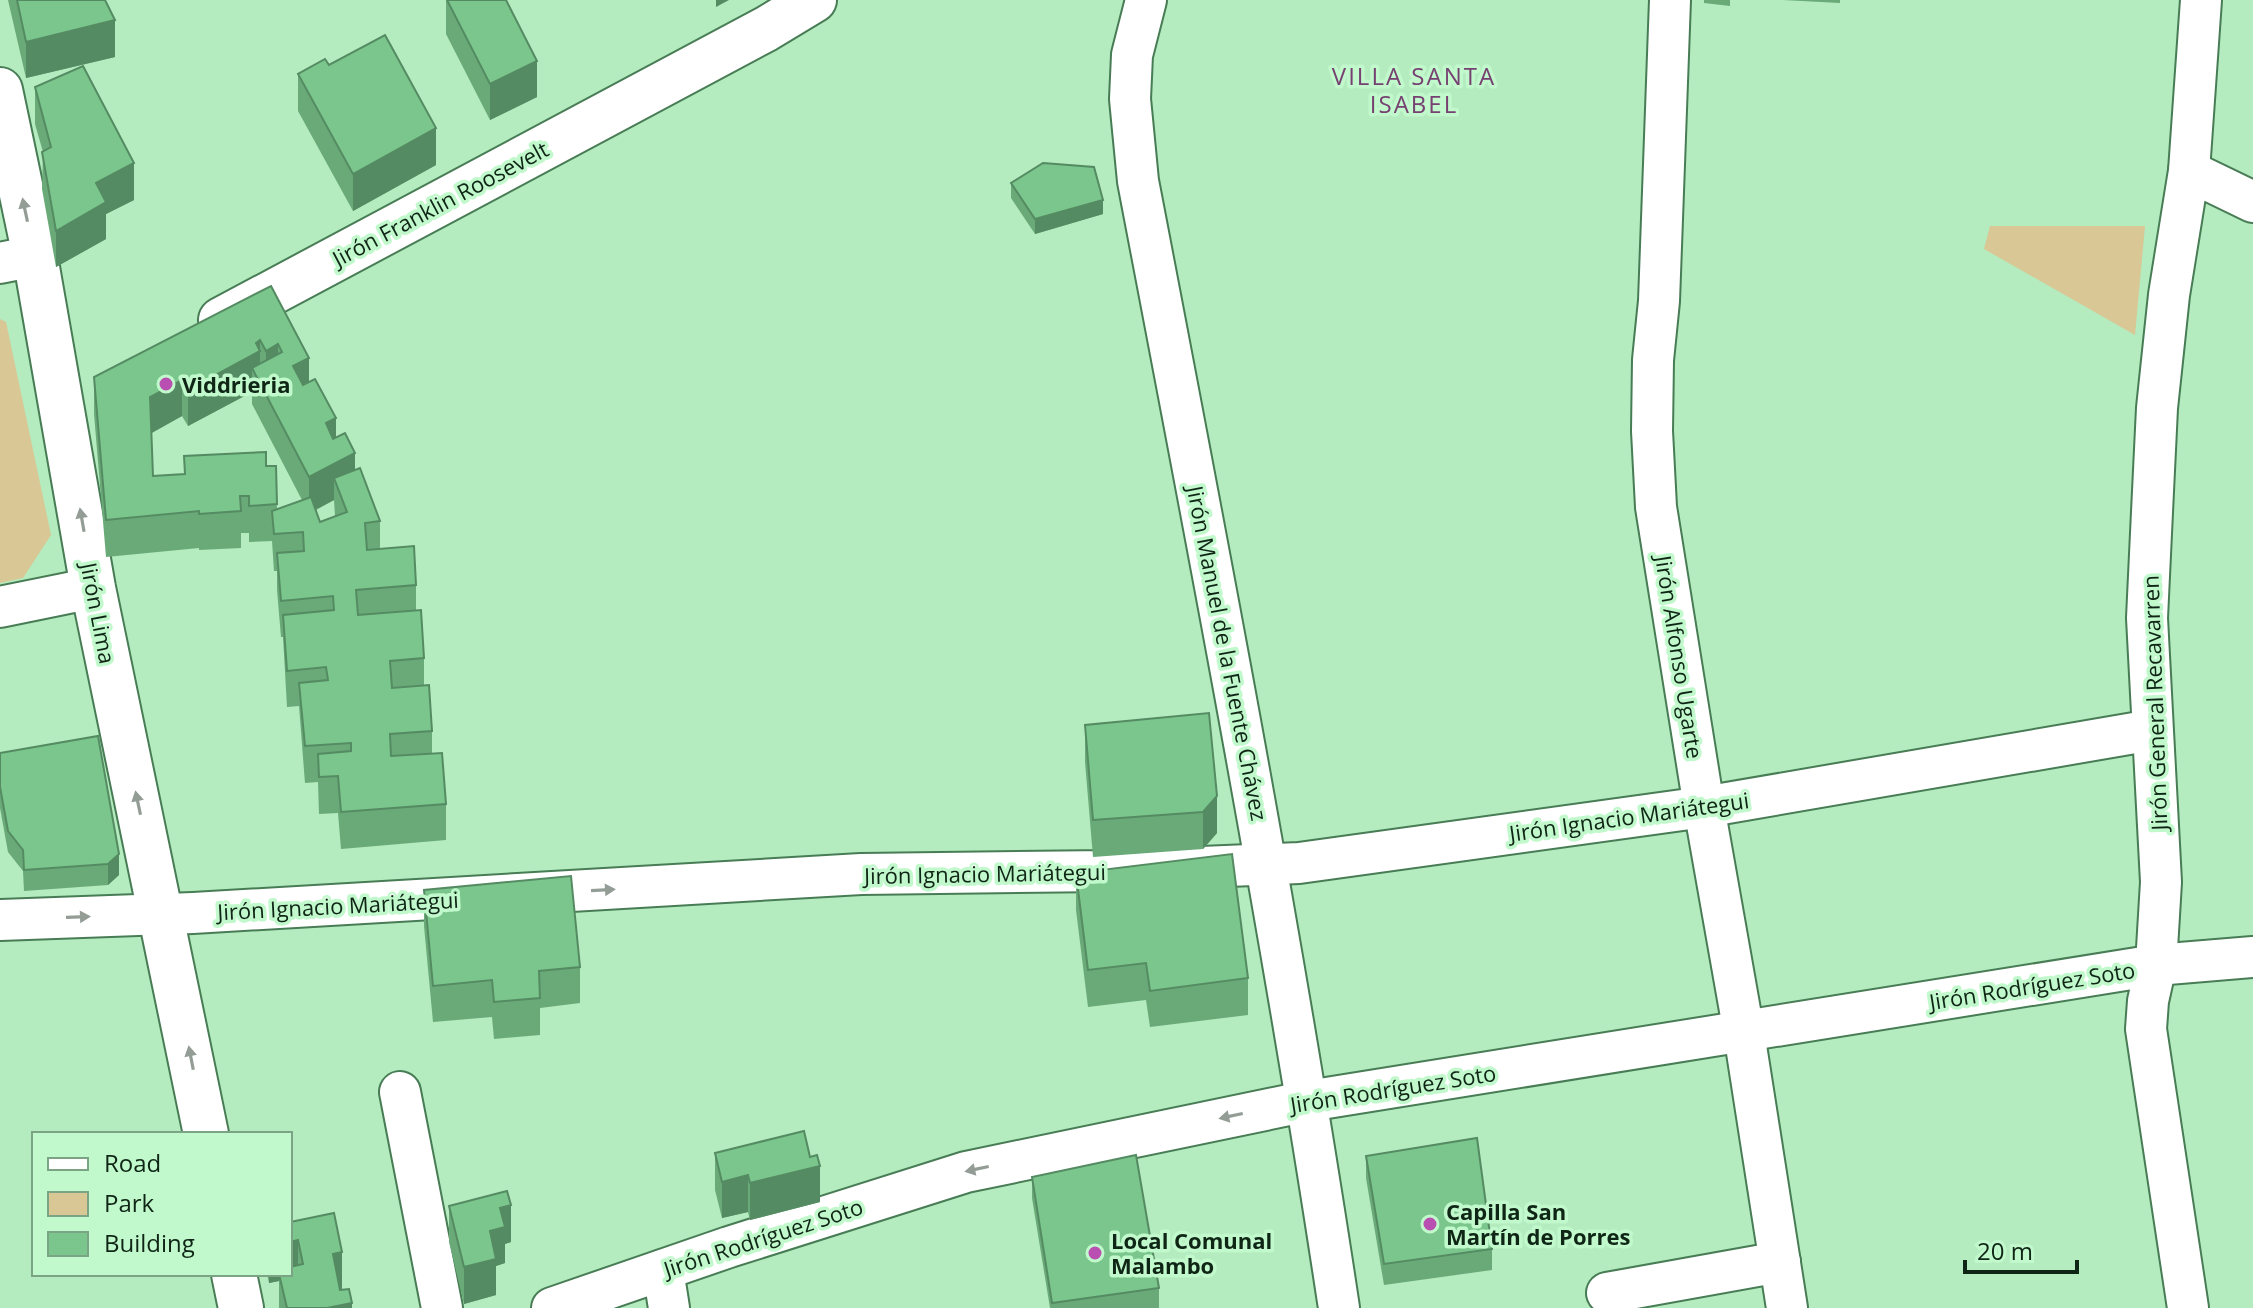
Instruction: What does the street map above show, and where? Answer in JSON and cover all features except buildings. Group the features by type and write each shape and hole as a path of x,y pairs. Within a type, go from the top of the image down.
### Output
{"street":[{"name":"Jirón Franklin Roosevelt","path":"189,336 766,29 814,0"},
{"name":"Jirón Manuel de la Fuente Chávez","path":"1146,0 1132,55 1130,84 1138,181 1267,862 1339,1308"},
{"name":"Jirón Alfonso Ugarte","path":"1670,0 1659,301 1653,360 1656,507 1787,1308"},
{"name":"Jirón General Recavarren","path":"2188,1308 2146,1029 2156,965 2161,882 2147,618 2157,408 2169,295 2189,171 2201,0"},
{"name":"Jirón Lima","path":"0,90 18,260 61,399 93,588 206,1132"},
{"path":"2189,171 2253,202"},
{"path":"61,399 103,380"},
{"path":"0,607 93,588"},
{"name":"Jirón Ignacio Mariátegui","path":"0,920 162,915 861,874 1107,871 1299,863 1704,807 2152,730"},
{"name":"Jirón Rodríguez Soto","path":"552,1308 666,1289 966,1172 1308,1101 2156,965 2253,957"},
{"path":"400,1092 442,1308"},
{"path":"1607,1293 1780,1262"},
{"path":"234,1276 241,1308"}],"green space":[{"path":"1990,226 2145,226 2135,335 1984,249"},
{"path":"0,319 6,322 51,535 23,578 0,583"}],"place":[{"name":"Viddrieria","path":"166,384"},
{"name":"Capilla San Martín de Porres","path":"1430,1224"},
{"name":"Local Comunal Malambo","path":"1095,1253"}],"district":[{"name":"VILLA SANTA ISABEL","path":"1414,89"}]}
